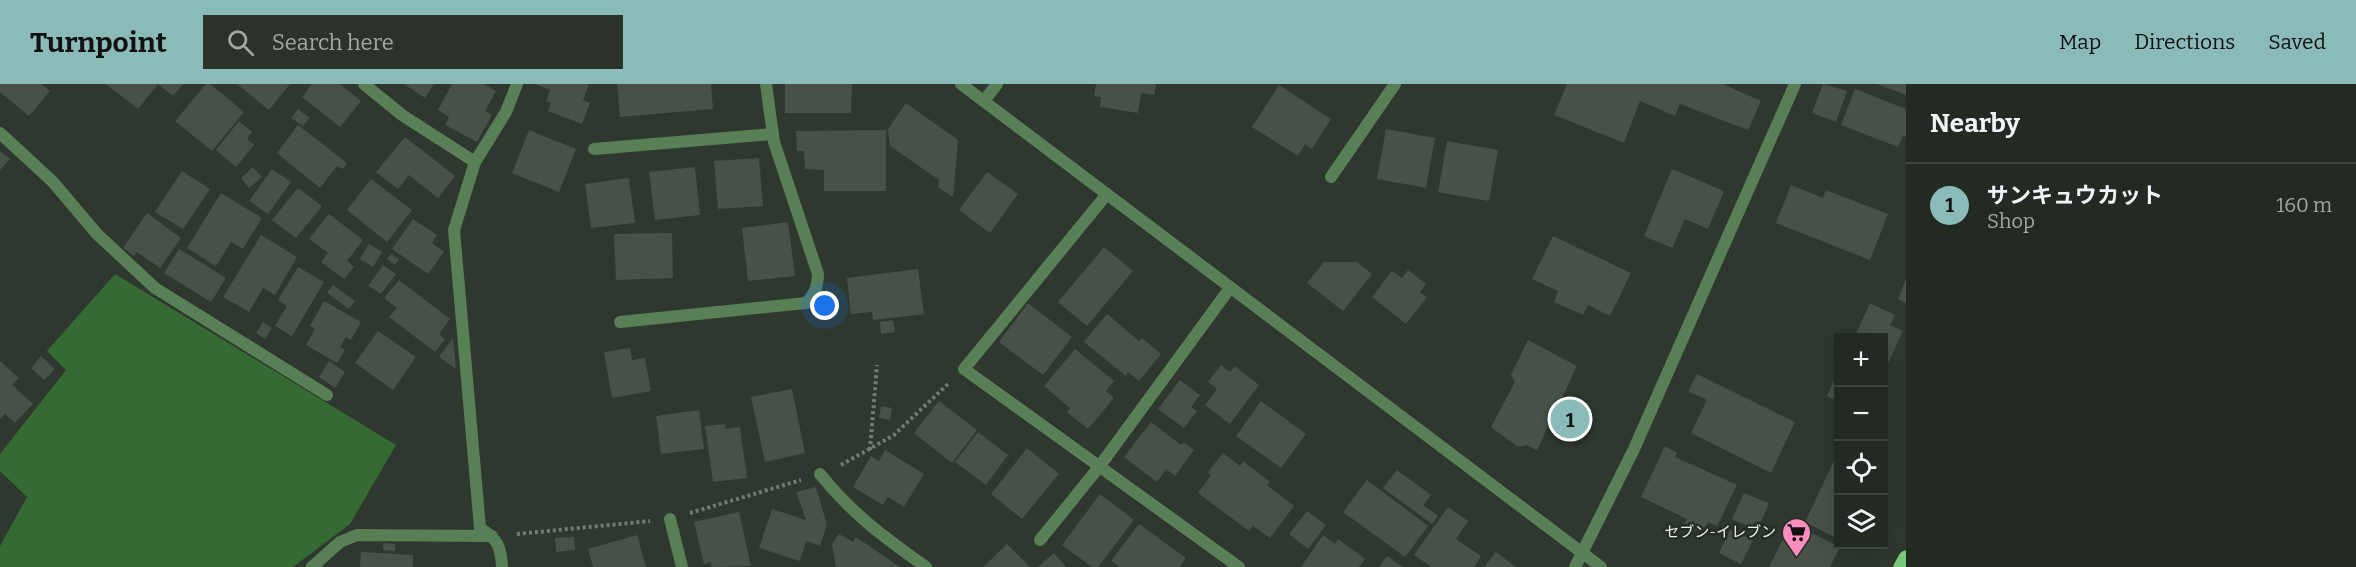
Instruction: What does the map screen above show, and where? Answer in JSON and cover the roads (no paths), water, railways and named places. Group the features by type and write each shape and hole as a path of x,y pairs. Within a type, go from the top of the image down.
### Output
{"main road":[{"path":"1901,567 1906,558"}],"street":[{"path":"364,84 402,115 475,162"},
{"path":"502,567 501,547 493,536 480,528 454,230 475,162 506,112 517,84"},
{"path":"620,322 806,303 812,298 818,284 818,274 786,183 772,134 766,84"},
{"path":"961,84 1601,567"},
{"path":"984,101 997,84"},
{"path":"1331,177 1395,84"},
{"path":"1575,567 1638,438 1796,84"},
{"path":"0,133 53,182 97,234 155,288 327,395"},
{"path":"594,149 772,134"},
{"path":"1107,194 964,369 1239,567"},
{"path":"1041,540 1099,467 1230,288"},
{"path":"820,474 842,501 867,525 926,567"},
{"path":"670,519 682,567"},
{"path":"312,567 340,542 357,535 493,536"}],"place":[{"name":"サンキュウカット","path":"1570,419"},
{"name":"セブン-イレブン","path":"1797,558"}]}
